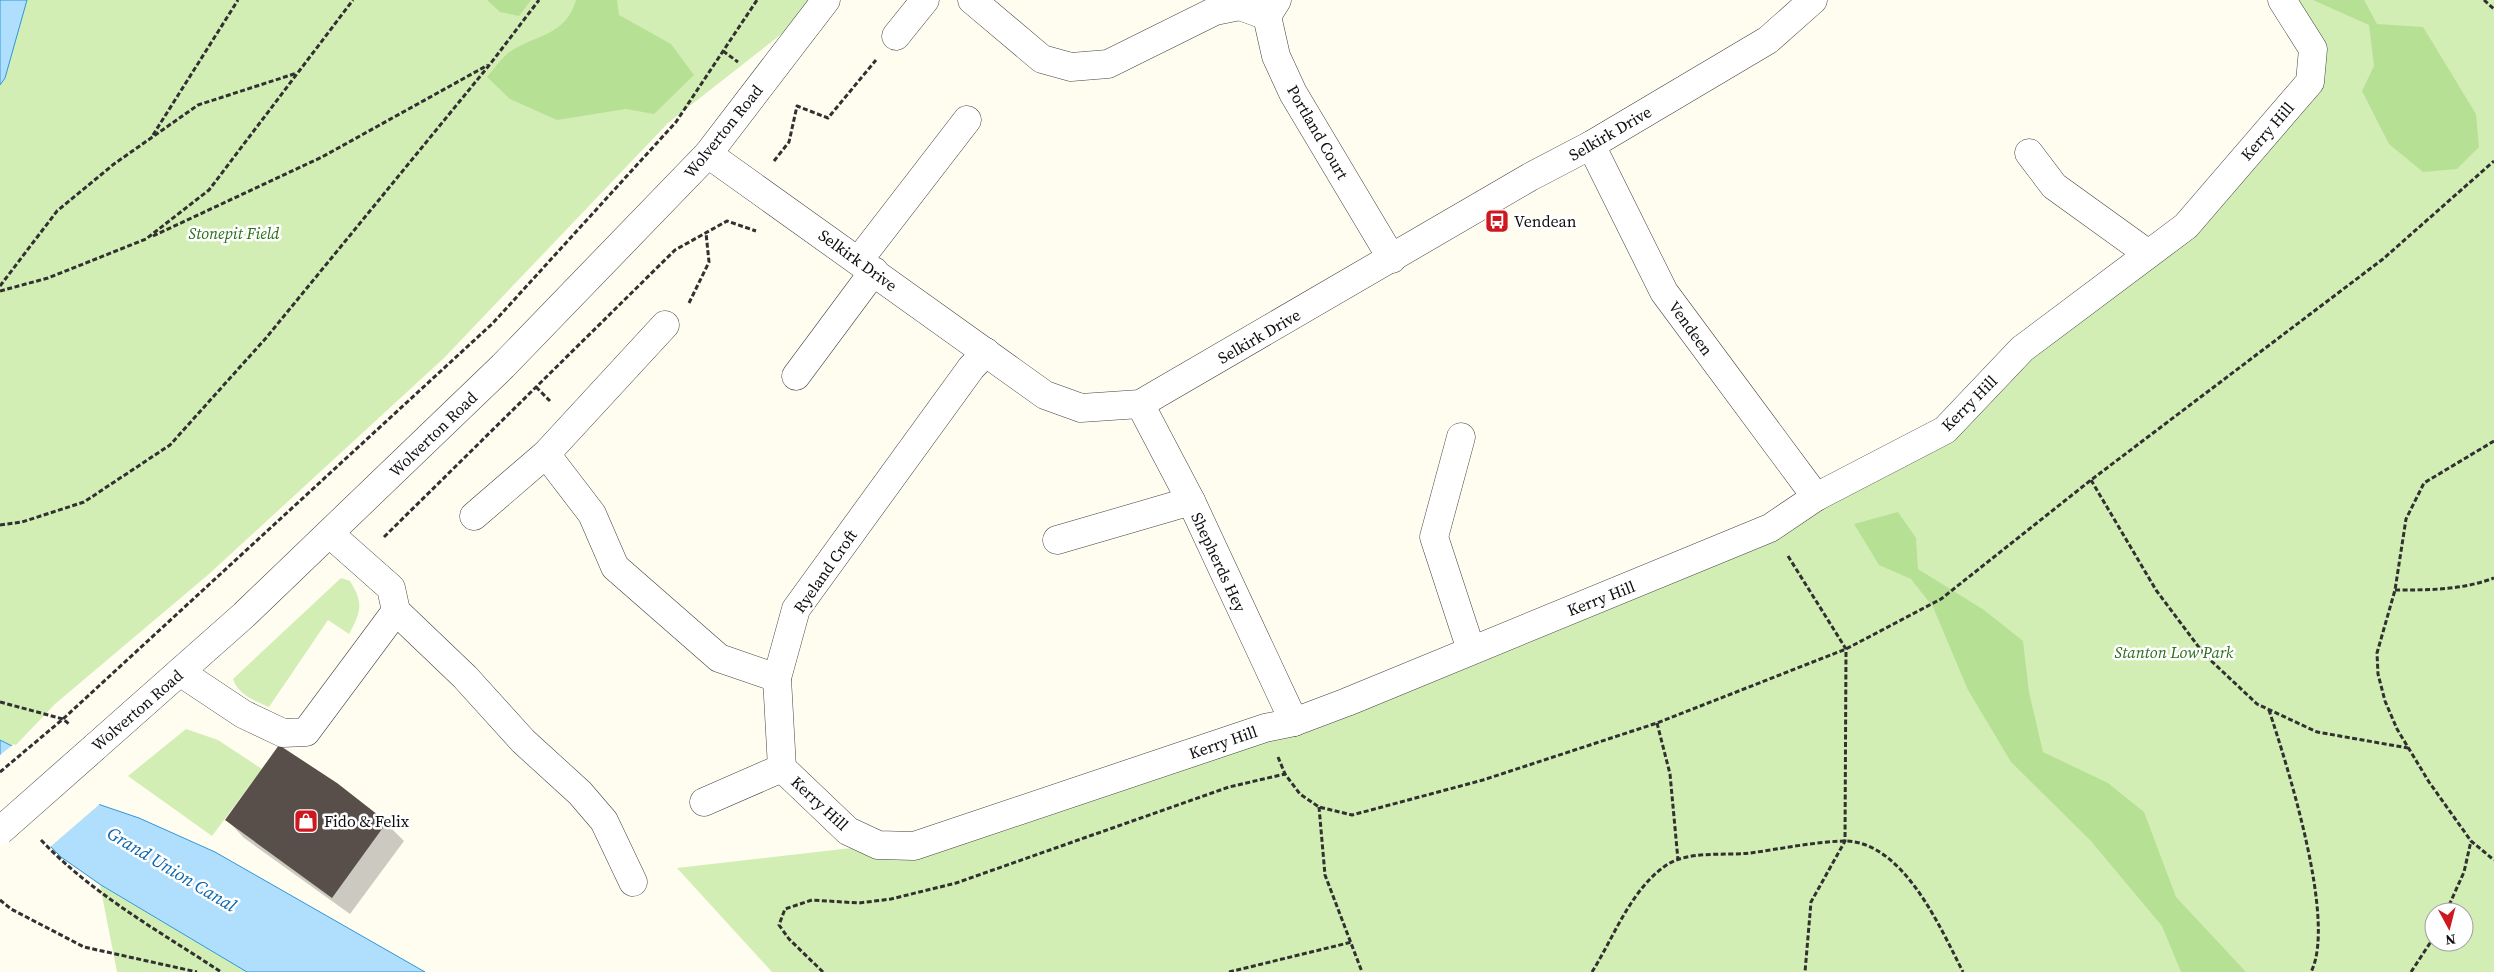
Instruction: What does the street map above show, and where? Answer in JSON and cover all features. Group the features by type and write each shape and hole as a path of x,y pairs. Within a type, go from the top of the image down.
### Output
{"street":[{"name":"Wolverton Road","path":"0,831 180,672 330,534 503,366 708,154 826,0"},
{"path":"896,36 925,0"},
{"path":"972,0 1042,59 1071,67 1108,64 1215,11 1240,6 1272,8"},
{"name":"Selkirk Drive","path":"708,154 1045,395 1081,408 1140,404 1530,177 1591,145 1768,40 1813,0"},
{"name":"Kerry Hill","path":"777,678 782,768 848,831 878,846 914,846 1265,728 1294,722 1770,528 1816,496 1945,430 2022,350 2147,253 2186,226 2310,82 2313,49 2282,0"},
{"name":"Portland Court","path":"1272,8 1276,56 1293,93 1392,259"},
{"path":"796,376 867,266 967,120"},
{"name":"Vendeen","path":"1591,145 1664,292 1816,496"},
{"path":"2030,153 2054,186 2147,253"},
{"path":"474,516 546,454 665,325"},
{"name":"Ryeland Croft","path":"777,678 796,609 971,368 986,352"},
{"name":"Shepherds Hey","path":"1140,404 1191,501 1294,722"},
{"path":"1460,437 1434,537 1471,650"},
{"path":"546,454 592,514 615,567 719,658 777,678"},
{"path":"1057,540 1191,501"},
{"path":"330,534 391,588 396,611 465,676 523,741 586,800 604,821 633,882"},
{"path":"180,672 243,714 283,733 306,732 396,611"},
{"path":"704,802 782,768"}],"path":[{"path":"151,138 238,0"},
{"path":"146,239 208,190 354,0"},
{"path":"0,525 22,522 84,502 170,444 266,338 491,63 539,0"},
{"path":"0,772 63,718 493,323 676,122 757,0"},
{"path":"2484,0 2494,9"},
{"path":"728,221 789,142 797,106 828,118 896,36"},
{"path":"0,291 48,278 146,239 322,157 491,63"},
{"path":"0,286 57,210 114,164 198,105 298,73"},
{"path":"1265,728 1286,774 1300,794 1319,807 1352,815 1483,780 1657,723 1846,649 1941,599 2091,480 2382,259 2494,161"},
{"path":"665,325 680,320 709,262 706,233"},
{"path":"2494,441 2424,483 2406,519 2396,590 2377,653 2378,674 2384,701 2408,748 2471,840 2494,860"},
{"path":"2091,480 2156,590 2204,654 2258,704 2317,732 2408,748"},
{"path":"1770,528 1846,649 1845,841 1811,902 1805,972"},
{"path":"2396,590 2438,590 2475,585 2494,578"},
{"path":"0,702 63,718 95,747"},
{"path":"2269,709 2289,769 2310,856 2318,929 2314,966 2311,972"},
{"path":"1657,723 1670,774 1678,860"},
{"path":"823,972 789,940 779,925 785,908 812,900 859,903 891,899 956,883 1229,787 1286,774"},
{"path":"1319,807 1325,875 1362,972"},
{"path":"39,838 60,860 123,909 221,972"},
{"path":"2450,902 2464,872 2471,840"},
{"path":"1592,972 1638,894 1663,867 1678,860 1845,841 1865,845 1896,863 1920,892 1963,972"},
{"path":"0,900 11,910 84,947 197,972"},
{"path":"1229,972 1352,942"},
{"path":"2411,972 2424,952"}],"green space":[{"name":"Stonepit Field","path":"0,0 825,0 668,123 444,358 209,574 55,704 14,747 0,740"},
{"path":"487,0 531,0 519,16 500,12"},
{"path":"576,0 617,0 619,15 671,44 694,75 654,114 626,109 557,120 510,99 487,77 511,51 557,28 565,21"},
{"name":"Stanton Low Park","path":"2282,0 2494,0 2494,972 772,972 677,868 878,845 914,846 1645,581 1945,430 2147,253 2310,82"},
{"path":"2313,0 2364,0 2377,24 2423,27 2476,114 2479,147 2457,169 2423,172 2389,144 2362,91 2374,66 2369,25"},
{"path":"1898,512 1916,538 1918,569 1984,610 2023,641 2029,692 2043,752 2108,783 2144,812 2176,897 2246,972 2181,972 2162,926 2090,840 2011,762 1968,690 1933,607 1911,579 1879,565 1854,524"},
{"path":"341,578 350,581 359,602 356,620 349,634 328,620 269,707 243,693 233,679"},
{"path":"186,729 218,740 262,769 212,836 128,776"},
{"path":"100,885 247,972 117,972"}],"water":[{"path":"0,0 27,0 5,78 0,85"},
{"name":"Grand Union Canal","path":"0,740 14,747 83,799 139,818 215,852 425,972 247,972 101,885 61,857 0,795"}],"pier":[{"path":"14,744 84,797 101,803 49,848 0,798 0,755"}],"building":[{"name":"Fido & Felix","path":"279,745 337,783 387,822 332,898 225,820"}],"place":[{"name":"Vendean","path":"1497,221"},
{"name":"Fido & Felix","path":"306,821"}]}
